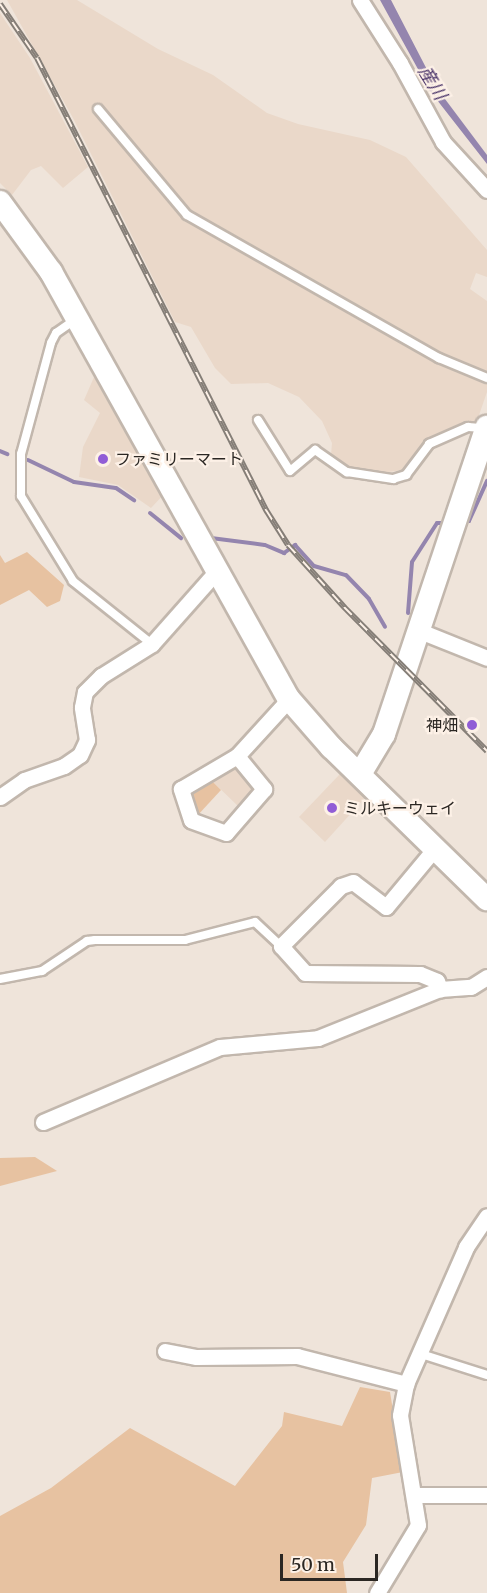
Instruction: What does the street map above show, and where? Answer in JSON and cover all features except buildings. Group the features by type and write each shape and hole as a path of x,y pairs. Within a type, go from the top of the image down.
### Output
{"street":[{"path":"360,0 400,63 443,142 487,190"},
{"path":"2,207 27,235 78,318 216,572 289,699 360,774 487,899"},
{"path":"360,774 384,734 487,428"},
{"path":"0,797 24,780 64,766 80,755 87,740 82,707 85,692 101,676 152,644 216,572"},
{"path":"420,632 487,658"},
{"path":"237,756 264,789 226,832 191,820 181,789 237,756 289,699"},
{"path":"436,847 386,907 353,882 341,886 281,946 305,973 420,974 437,981 440,988"},
{"path":"43,1122 220,1047 318,1038 440,988 463,990 487,976"},
{"path":"377,1593 415,1534 418,1525 415,1495 400,1415 405,1384 466,1247 487,1216"},
{"path":"165,1351 196,1357 297,1356 405,1384"},
{"path":"415,1495 487,1495"}],"lane":[{"path":"98,109 187,215 440,358 487,378"},
{"path":"78,318 56,333 51,343 21,454 21,496 73,581 152,644"},
{"path":"258,420 290,471 315,450 347,472 393,479 406,475 429,444 448,433 468,427 487,428"},
{"path":"0,979 42,971 87,941 95,940 185,940 255,922 281,946"},
{"path":"418,1353 487,1375"}],"shaded area":[{"path":"7,0 77,0 158,49 213,75 267,113 298,124 370,140 406,157 487,250 487,277 476,273 470,289 487,301 487,392 477,421 433,437 403,470 374,474 356,470 331,455 332,443 322,421 299,397 268,383 231,384 215,368 191,327 175,322 73,118"},
{"path":"0,13 30,58 88,167 63,188 41,166 31,170 12,195 0,183"},
{"path":"98,368 167,491 151,508 118,485 79,477 83,447 100,413 84,400"},
{"path":"27,552 64,585 60,601 47,607 29,590 0,605 0,555 5,563"},
{"path":"232,766 252,784 253,792 240,808 209,778"},
{"name":"ミルキーウェイ","path":"340,774 365,798 325,842 299,817"},
{"path":"209,778 221,790 197,816 187,796 190,788"},
{"path":"35,1157 57,1171 0,1186 0,1158"},
{"path":"360,1387 390,1392 403,1472 372,1478 366,1525 343,1562 347,1593 0,1593 0,1516 51,1488 130,1428 235,1486 282,1426 284,1412 342,1426"}],"water":[{"name":"産川","path":"380,0 391,0 436,87 487,155 487,164 430,91"}],"waterway":[{"path":"0,451 7,454"},
{"path":"28,460 74,482 116,488 134,500"},
{"path":"462,521 469,521 487,481"},
{"path":"150,513 181,538"},
{"path":"408,613 412,562 437,523 446,523"},
{"path":"211,538 265,545 284,553 295,545 314,566 346,575 369,599 385,627"}],"railway":[{"path":"0,4 37,58 266,510 288,545 344,607 487,751"}],"place":[{"name":"ファミリーマート","path":"103,459"},
{"name":"神畑","path":"472,725"},
{"name":"ミルキーウェイ","path":"332,808"}]}
